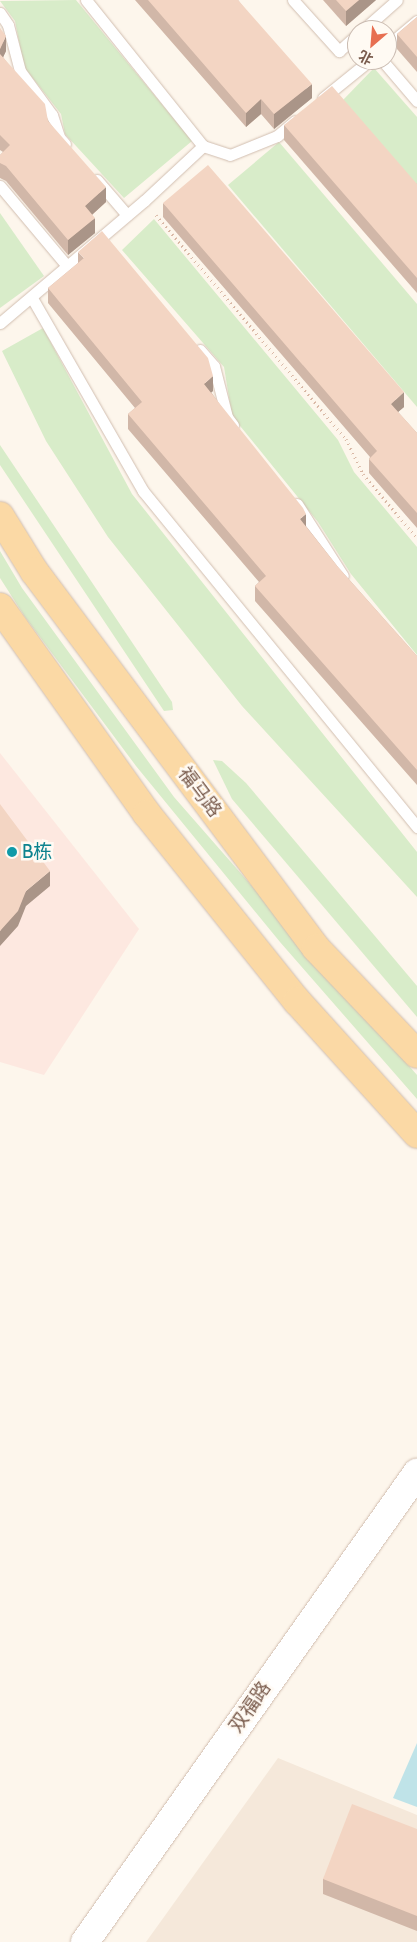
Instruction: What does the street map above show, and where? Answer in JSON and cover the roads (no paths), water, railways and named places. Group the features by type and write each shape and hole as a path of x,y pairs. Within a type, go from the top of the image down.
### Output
{"main road":[{"name":"福马路","path":"0,516 34,571 316,948 417,1054"},
{"path":"0,607 147,814 297,1001 417,1134"}],"street":[{"name":"双福路","path":"85,1942 417,1473"}],"lane":[{"path":"86,0 203,146 230,155 277,136 358,70"},
{"path":"293,0 339,51 347,44"},
{"path":"374,20 397,0"},
{"path":"0,13 8,25 20,72 52,115 59,137 71,151"},
{"path":"397,38 417,21"},
{"path":"391,70 417,100"},
{"path":"0,323 68,267 106,239 127,215 144,202 203,146"},
{"path":"90,172 127,215"},
{"path":"0,186 68,267"},
{"path":"32,298 143,491 417,828"},
{"path":"189,337 214,366 228,417 239,432"},
{"path":"292,498 350,584"}],"water":[{"path":"417,1743 417,1807 393,1798"}],"place":[{"name":"B栋","path":"12,852"}]}
